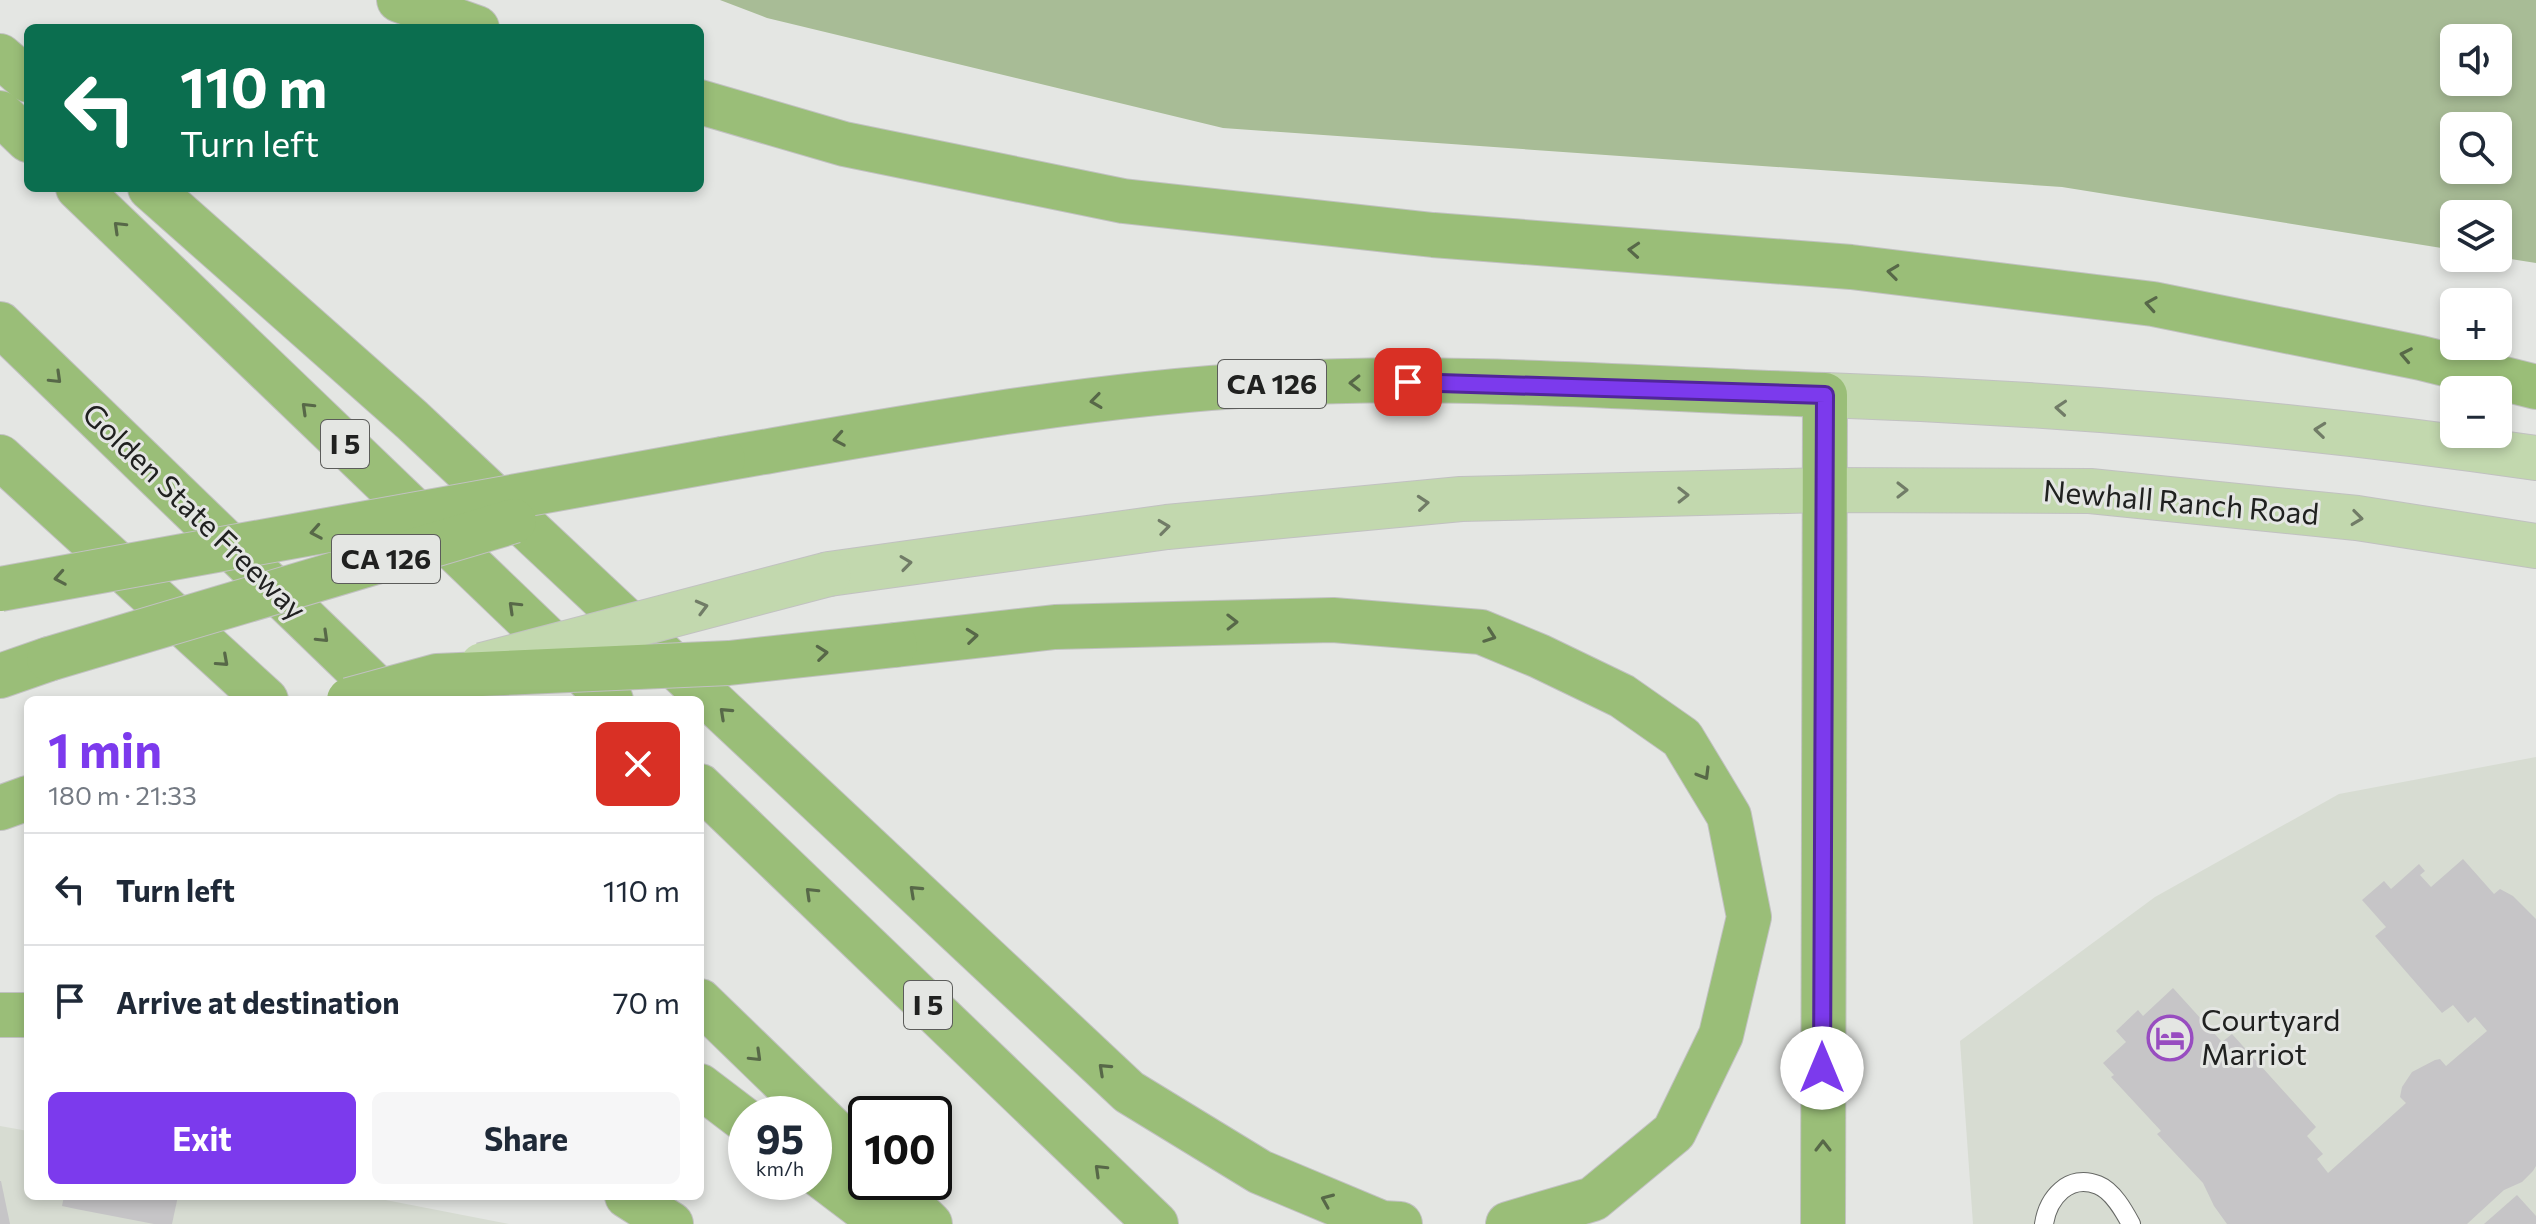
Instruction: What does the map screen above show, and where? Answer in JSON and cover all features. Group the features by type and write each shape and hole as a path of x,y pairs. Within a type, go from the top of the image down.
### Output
{"highway":[{"path":"399,0 466,24"},
{"path":"0,56 24,77"},
{"path":"704,103 844,144 1123,201 1433,235 1851,267 2153,304 2421,358 2536,387"},
{"path":"0,113 24,136"},
{"name":"I 5","path":"82,192 607,696"},
{"path":"155,192 412,420 1129,1092 1260,1172 1382,1223 1400,1224"},
{"name":"Golden State Freeway","path":"0,324 385,696"},
{"name":"CA 126","path":"0,676 723,459 895,429 1147,394 1270,384 1463,382 1825,395"},
{"path":"1823,1224 1825,395"},
{"path":"0,457 262,696"},
{"path":"0,589 723,459"},
{"path":"364,696 437,676 729,663 1055,627 1333,620 1481,632 1539,656 1622,696 1682,738 1729,816 1749,917 1721,1035 1674,1132 1593,1199 1508,1224"},
{"name":"I 5","path":"704,790 1156,1224"},
{"path":"0,808 24,799"},
{"path":"704,1005 848,1145"},
{"path":"0,1015 24,1015"},
{"path":"704,1089 728,1107"},
{"path":"832,1185 884,1224"},
{"path":"633,1200 671,1224"},
{"path":"905,1200 930,1224"}],"main road":[{"path":"1825,395 1928,399 2251,422 2409,439 2536,458"},
{"name":"Newhall Ranch Road","path":"437,676 829,574 1167,527 1461,499 1824,490 2090,491 2357,518 2536,546"}],"lane":[{"path":"2044,1224 2049,1205 2058,1192 2068,1185 2086,1183 2100,1185 2120,1205 2131,1224"}],"shaded area":[{"path":"2536,757 2536,1224 1973,1224 1960,1041 2155,897 2339,794"},
{"path":"0,1126 24,1130 24,1200 386,1200 509,1224 0,1224"}],"green space":[{"path":"720,0 2536,0 2536,263 2512,259 2512,200 2440,200 2440,248 2062,187 1223,128 767,18"}],"building":[{"name":"Courtyard Marriot","path":"2463,859 2494,894 2500,889 2513,896 2536,919 2536,1166 2533,1171 2522,1182 2504,1190 2467,1224 2227,1224 2203,1183 2157,1134 2161,1131 2111,1077 2114,1075 2103,1063 2126,1042 2116,1031 2138,1010 2143,1016 2173,988 2222,1042 2232,1034 2316,1127 2307,1136 2323,1154 2317,1159 2328,1173 2406,1103 2400,1097 2402,1087 2412,1072 2440,1059 2446,1066 2487,1031 2475,1017 2468,1023 2453,1005 2442,1013 2375,936 2386,927 2362,900 2384,881 2391,889 2419,864 2425,871 2420,875 2431,887"},
{"path":"1,1181 10,1224 0,1224"},
{"path":"2517,1195 2536,1216 2536,1224 2484,1224"},
{"path":"63,1200 177,1200 172,1224 154,1224 62,1206"}],"place":[{"name":"Courtyard Marriot","path":"2170,1038"}],"route":[{"path":"1408,382 1825,395 1822,1068"}]}
